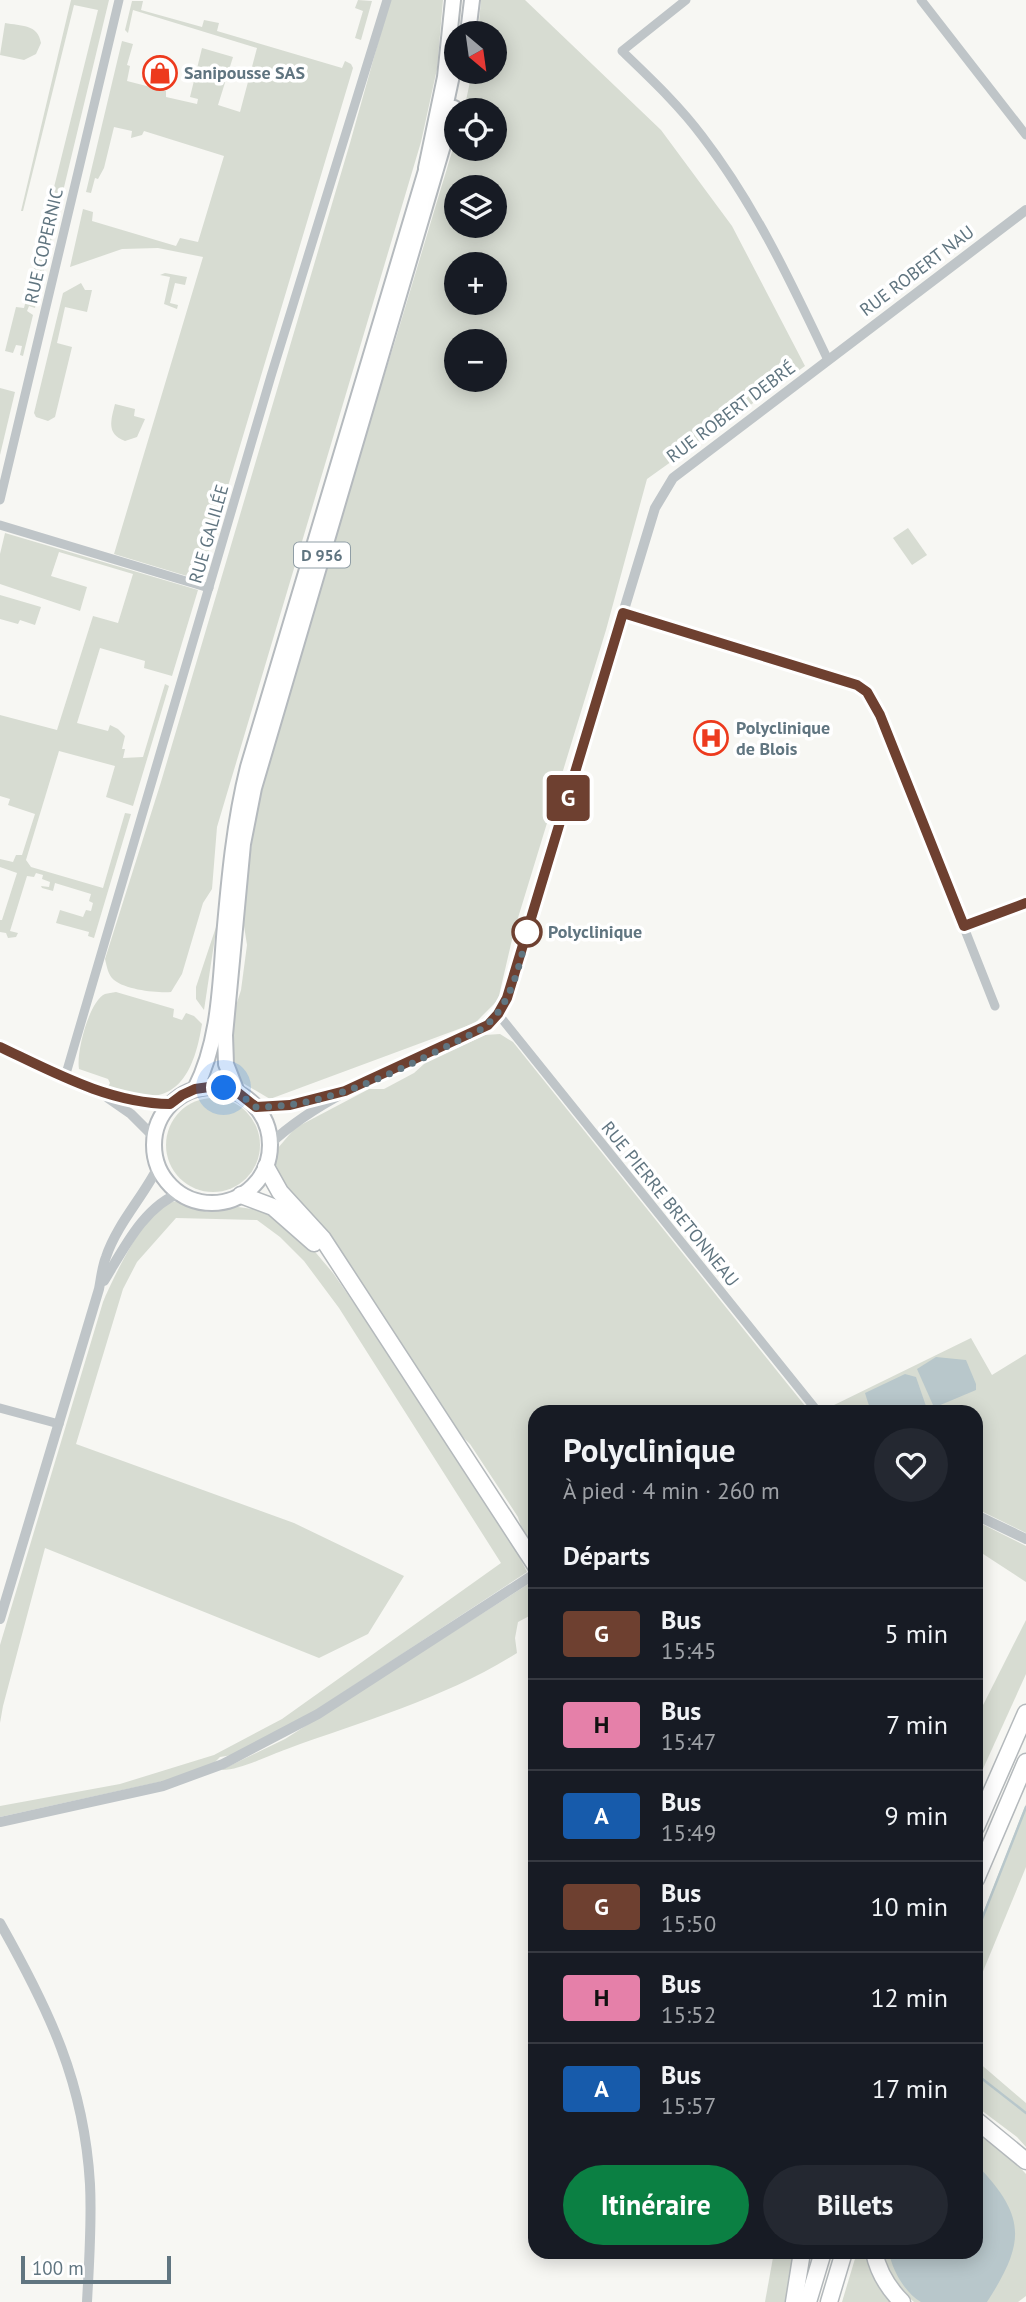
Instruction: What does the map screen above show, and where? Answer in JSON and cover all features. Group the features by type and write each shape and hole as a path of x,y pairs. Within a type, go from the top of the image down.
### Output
{"highway":[{"path":"266,1167 274,1184 323,1239 528,1557"},
{"path":"242,1195 284,1214 343,1271"},
{"path":"983,1811 1026,1713"},
{"path":"983,1863 1026,1762"},
{"path":"983,1800 995,1784"},
{"path":"983,2119 1026,2153"},
{"path":"983,2126 1026,2161"},
{"path":"794,2302 801,2259"},
{"path":"808,2302 821,2259"},
{"path":"829,2302 842,2259"},
{"path":"876,2259 889,2287 902,2302"}],"main road":[{"name":"D 956","path":"195,1089 206,1064 214,1032 233,844 248,767 426,167 445,77 453,0"},
{"path":"461,21 463,0"},
{"path":"469,21 472,0"},
{"name":"D 956","path":"426,167 439,134 450,84"},
{"name":"D 956","path":"237,1092 226,1064 225,1035 243,845 254,788 461,84"},
{"path":"224,1088 237,1092 256,1107 269,1130 270,1144 266,1167 260,1178 242,1195 210,1203 194,1200 180,1193 167,1181 158,1167 154,1152 157,1125 170,1104 195,1089 224,1088"}],"street":[{"name":"RUE COPERNIC","path":"0,500 119,0"},
{"name":"RUE GALILÉE","path":"65,1077 271,376 387,0"},
{"path":"686,0 622,51 666,93 727,169 776,252 828,360"},
{"path":"920,0 1026,135"},
{"name":"RUE ROBERT NAU","path":"828,360 1026,210"},
{"name":"RUE ROBERT DEBRÉ","path":"345,1091 480,1030 498,1014 515,974 655,508 673,478 828,360"},
{"path":"0,525 209,588"},
{"path":"623,613 845,680 867,692 880,715 995,1006"},
{"path":"964,926 1026,903"},
{"name":"RUE PIERRE BRETONNEAU","path":"498,1014 812,1405"},
{"path":"0,1047 99,1092 150,1104 170,1104"},
{"path":"256,1107 290,1105 345,1091"},
{"path":"270,1144 296,1121 345,1091"},
{"path":"99,1092 131,1114 154,1137"},
{"path":"0,1619 99,1289 106,1257 114,1238 144,1194 158,1167"},
{"path":"99,1289 126,1246 156,1208 166,1199 180,1193"},
{"path":"0,1408 59,1424"},
{"path":"983,1518 1026,1539"},
{"path":"0,1822 163,1786 223,1764 318,1714 519,1584 528,1575"},
{"path":"0,1923 48,2012 66,2058 78,2104 90,2187 87,2302"}],"shaded area":[{"path":"71,0 109,0 35,308 29,306 27,311 33,315 23,356 20,355 22,346 16,345 13,353 5,351 16,307 24,308 98,10 74,5 21,211"},
{"path":"358,0 372,1 361,40 355,38 363,11 355,8"},
{"path":"390,0 443,0 437,69 421,142 217,827 212,889 203,903 182,974 171,992 134,988 112,978 105,959 161,782"},
{"path":"481,0 525,0 661,130 732,226 805,366 647,479 606,630 514,931 498,1000 475,1023 270,1099 241,1082 234,1059 230,1025 241,990 247,945 242,913 258,800 309,615 444,178 444,238 507,238 507,175 445,175 449,161 507,161 507,98 467,98 469,84 508,84 508,21 479,21"},
{"path":"132,1 143,1 141,10 202,27 204,20 219,23 217,31 342,68 345,61 353,68 200,580 114,554 203,257 158,248 122,249 70,267 83,209 93,212 92,221 176,246 180,238 198,242 224,156 144,131 142,135 131,138 132,131 114,127 104,168 98,179 95,178 91,193 86,192 122,41 133,44 127,65 130,66 127,81 166,91 166,97 197,104 198,99 190,97 202,48 233,57 218,105 240,112 257,48 133,10 128,33 125,30"},
{"path":"5,23 28,27 36,32 41,43 36,54 24,60 0,55"},
{"path":"165,273 187,277 185,285 175,283 170,303 178,305 177,309 164,304 170,277 160,275"},
{"path":"81,283 85,290 92,290 87,312 65,307 57,343 72,347 55,417 48,421 36,417 34,413 63,293"},
{"path":"0,388 15,392 0,455"},
{"path":"115,404 135,409 134,416 145,419 137,437 125,441 115,435 111,421"},
{"path":"908,528 927,555 912,565 893,538"},
{"path":"5,533 198,590 172,676 144,668 145,661 100,648 77,723 108,731 110,725 118,729 125,736 123,758 143,757 165,684 169,686 133,806 106,797 115,766 59,751 26,860 31,867 103,888 125,813 131,814 94,938 88,936 89,932 56,923 60,910 83,917 86,910 91,911 91,894 55,883 53,891 42,888 41,886 49,887 50,882 42,879 43,875 36,873 34,877 27,876 10,931 18,933 16,937 8,938 6,933 0,932 0,920 17,873 0,867 0,859 13,862 16,855 22,855 35,814 8,805 10,799 0,796 0,715 57,730 93,616 118,623 133,574 59,552 51,576 87,587 80,611 0,584 0,554"},
{"path":"0,595 41,607 35,625 20,620 18,624 0,619"},
{"path":"217,924 204,1010 196,999 196,987"},
{"path":"116,992 174,1009 173,1017 182,1020 186,1013 202,1024 193,1061 180,1082 171,1090 160,1095 132,1094 108,1087 108,1079 79,1069 82,1040 94,1006 105,994"},
{"path":"500,1034 513,1042 804,1405 528,1405 528,1544 518,1517 470,1444 449,1424 278,1180 274,1167 278,1148 295,1128 369,1089 384,1089 414,1073 424,1064 485,1035"},
{"path":"204,1098 222,1098 247,1111 257,1127 260,1145 257,1163 247,1179 222,1192 204,1192 179,1179 166,1154 166,1136 179,1111"},
{"path":"178,1201 207,1212 238,1207 266,1211 311,1247 333,1273 380,1341 515,1548 527,1572 304,1718 232,1755 220,1757 213,1764 177,1778 0,1817 0,1806 120,1784 214,1755 282,1719 501,1563 339,1308 304,1261 280,1237 257,1220 176,1218 137,1262 123,1289 76,1444 294,1523 404,1576 368,1634 319,1658 45,1548 0,1723 0,1645 103,1302 139,1232 158,1209 167,1203"},
{"path":"971,1338 992,1375 1026,1354 1026,1533 983,1512 983,1405 834,1405"},
{"path":"936,1357 966,1360 976,1390 940,1405 933,1405 917,1369"},
{"path":"905,1374 916,1377 926,1405 869,1405 865,1393"},
{"path":"983,1524 1026,1546 1026,1582 983,1554"},
{"path":"528,1584 528,1617 518,1622 515,1638 517,1653 463,1683 405,1707 245,1765 221,1770 285,1739"},
{"path":"1026,1620 1026,1674 983,1769 983,1705"},
{"path":"1026,1804 1026,1867 983,1971 983,1914"},
{"path":"983,2066 1026,2103 1026,2147 983,2112"},
{"path":"983,2133 1026,2174 1026,2296 1018,2302 914,2302 893,2280 884,2259 983,2259"},
{"path":"983,2172 1005,2199 1015,2230 1014,2246 1000,2281 987,2302 921,2302 910,2293 891,2259 983,2259"},
{"path":"773,2259 793,2259 788,2302 765,2302"},
{"path":"855,2259 872,2259 895,2302 842,2302"}],"waterway":[{"path":"983,1916 1026,1807"},
{"path":"983,2079 1026,2113"}],"bus line":[{"name":"G","path":"0,1047 99,1092 134,1101 170,1104 195,1089 209,1087 237,1092 256,1107 276,1107 345,1091 488,1025 507,998 623,613 845,680 867,692 880,715 964,926 1026,903"}],"place":[{"name":"Sanipousse SAS","path":"160,73"},
{"name":"Polyclinique de Blois","path":"711,738"},
{"name":"Polyclinique","path":"527,932"}],"route":[{"path":"224,1088 237,1092 256,1107 290,1105 345,1091 378,1078 480,1030 493,1020 503,1007 527,932"}]}
